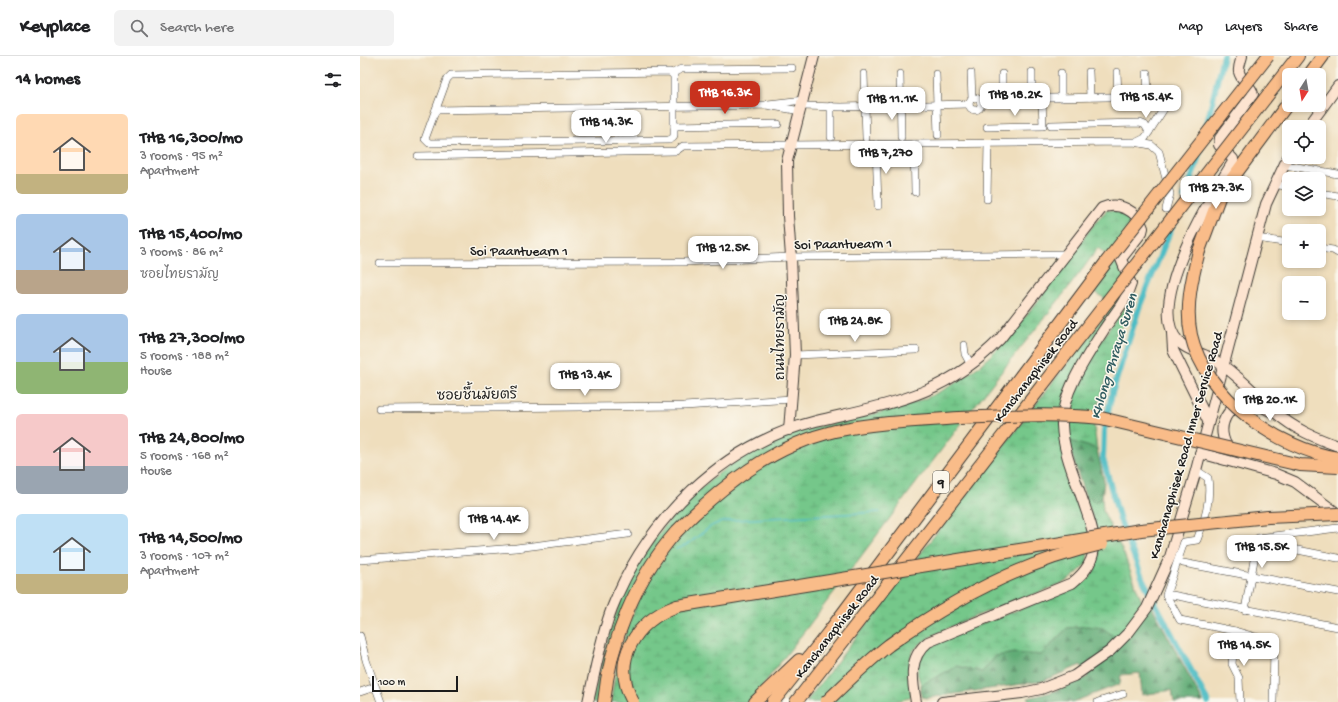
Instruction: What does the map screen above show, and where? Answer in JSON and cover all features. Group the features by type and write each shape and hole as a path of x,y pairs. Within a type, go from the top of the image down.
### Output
{"highway":[{"name":"Kanchanaphisek Road","path":"773,702 828,633 1107,261 1268,56"},
{"name":"Kanchanaphisek Road","path":"796,702 1298,56"},
{"path":"1314,68 1323,56"},
{"path":"1282,111 1220,195 1199,251 1191,282 1189,309 1191,336 1207,374 1225,398 1269,431 1329,457 1338,458"},
{"path":"604,702 615,646 632,601 664,547 676,532 741,474 769,458 811,439 834,431 886,423 1024,415 1069,415 1101,418 1300,465 1338,466"},
{"path":"633,702 626,683 625,671 628,651 633,640 639,630 655,615 677,606 1141,530 1219,522 1338,514"},
{"path":"826,702 888,646 940,612 999,578 1085,548 1219,522"},
{"path":"755,702 828,633"}],"main road":[{"name":"ถนนไทยรามัญ","path":"789,430 795,355 788,216 787,161 814,56"},
{"path":"1208,421 1173,350 1169,307 1175,276 1190,237 1233,162 1233,159 1219,145 1220,138 1253,94 1253,91 1240,77 1239,71 1242,56"},
{"path":"1313,120 1338,86"},
{"name":"Kanchanaphisek Road Inner Service Road","path":"942,702 1041,689 1074,676 1100,659 1122,641 1139,619 1156,591 1170,557 1195,472 1222,365 1266,204 1285,165"},
{"path":"588,702 612,609 626,577 646,544 678,503 712,472 740,452 789,430 814,422 898,402 950,380 971,366 1000,339 1102,208 1109,204 1131,211 1136,215 1142,224 1142,232 1121,259 1130,278 1131,284 1129,291 1086,359 1073,384 1064,411 1063,433 1066,449 1094,541 1091,560 1081,576 1072,583 928,642 921,647 913,665 912,681 916,702"},
{"path":"1172,331 1179,342 1188,349 1208,356 1222,365 1264,400 1277,414"},
{"path":"1242,464 1224,443 1222,431 1224,419 1232,409 1245,404 1257,404 1277,414 1317,439 1338,446"},
{"path":"1200,453 1276,474 1295,482 1338,514"}],"street":[{"path":"672,73 674,135 673,138 669,140 429,143 425,139 425,135 447,79 451,75 672,73 681,69 792,68"},
{"path":"1032,72 1032,99"},
{"path":"1090,72 1090,97"},
{"path":"1117,72 1118,96"},
{"path":"1061,73 1061,98"},
{"path":"1147,73 1148,95"},
{"path":"864,74 866,138"},
{"path":"900,74 901,137"},
{"path":"936,74 938,135"},
{"path":"971,74 970,102 972,109 977,110 980,107 980,101"},
{"path":"1002,74 1002,99"},
{"path":"766,105 777,102 865,107 970,102 977,99 980,101 1002,99 1158,95 1165,101 1165,107 1143,140 1137,142"},
{"path":"987,127 1043,126 1042,98"},
{"path":"436,110 766,105 803,103"},
{"path":"831,106 831,137"},
{"path":"1051,125 1140,123 1145,125 1149,132"},
{"path":"674,126 778,124"},
{"path":"418,156 676,151 683,146 1137,142 1152,145 1158,152 1170,194 1166,210"},
{"path":"987,199 988,143"},
{"path":"876,144 878,206"},
{"path":"914,144 915,192"},
{"path":"1285,165 1338,174"},
{"path":"1275,184 1282,186"},
{"path":"1326,194 1338,196"},
{"path":"1257,238 1282,242"},
{"path":"1326,249 1333,250 1338,253"},
{"name":"Soi Paantuearn 1","path":"380,263 684,262 791,257 1066,254"},
{"path":"964,345 965,354 971,366"},
{"path":"795,355 916,350"},
{"name":"ซอยชื้นมัยตรี","path":"379,409 684,406 792,399"},
{"path":"1195,472 1208,478 1210,491 1207,515 1197,540 1184,542 1166,596 1180,620 1235,631 1273,642 1272,702"},
{"path":"1245,610 1258,538 1338,528"},
{"path":"360,560 516,548 628,534"},
{"path":"1257,542 1338,558"},
{"path":"1183,563 1251,577 1338,592"},
{"path":"1172,595 1338,627"},
{"path":"1235,631 1232,664 1239,678 1240,702"},
{"path":"360,636 363,661 380,702"},
{"path":"360,692 375,687"},
{"path":"1098,702 1123,694"}],"green space":[{"path":"1107,210 1120,211 1138,228 1118,254 1127,281 1123,294 1060,418 1089,533 1087,564 1073,577 1063,583 958,624 921,644 912,653 911,657 909,668 911,695 909,698 893,702 806,702 1113,304 1090,289 1112,259 1098,248 977,403 750,702 611,702 619,657 633,613 653,572 681,536 673,530 622,617 603,702 592,702 611,629 627,586 640,561 657,537 675,514 697,492 744,456 770,442 797,432 916,402 952,385 971,372 988,358 1018,326 1093,226"},
{"path":"1125,306 1126,313 1098,405 1094,427 1097,449 1067,440 1067,422 1070,405 1076,387 1104,336"},
{"path":"1067,440 1097,449 1104,481 1102,498 1096,502 1085,496"},
{"path":"1085,496 1096,502 1102,498 1103,511 1124,554 1143,605 1116,638 1103,628 1087,626 1067,628 1041,655 1015,653 996,656 982,672 957,666 921,685 917,673 921,652 931,643 1067,591 1086,581 1094,571 1098,561 1099,551 1096,529"},
{"path":"1149,601 1203,702 1174,702 1172,690 1142,695 1140,673 1121,675 1120,684 1073,702 1029,702 1028,698 1052,692 1088,677 1081,665 1043,681 927,698 921,697 921,685 957,666 982,672 996,656 1015,653 1041,655 1067,628 1087,626 1103,628 1116,638 1143,605"}],"waterway":[{"name":"Khlong Phraya Suren","path":"1205,132 1223,56"},
{"name":"Khlong Phraya Suren","path":"1184,197 1196,166 1201,145"},
{"name":"Khlong Phraya Suren","path":"1173,224 1140,305 1112,393 1104,430 1103,459 1120,520 1144,582 1208,702"},
{"path":"676,549 690,542 713,525 725,521 880,512"}]}
